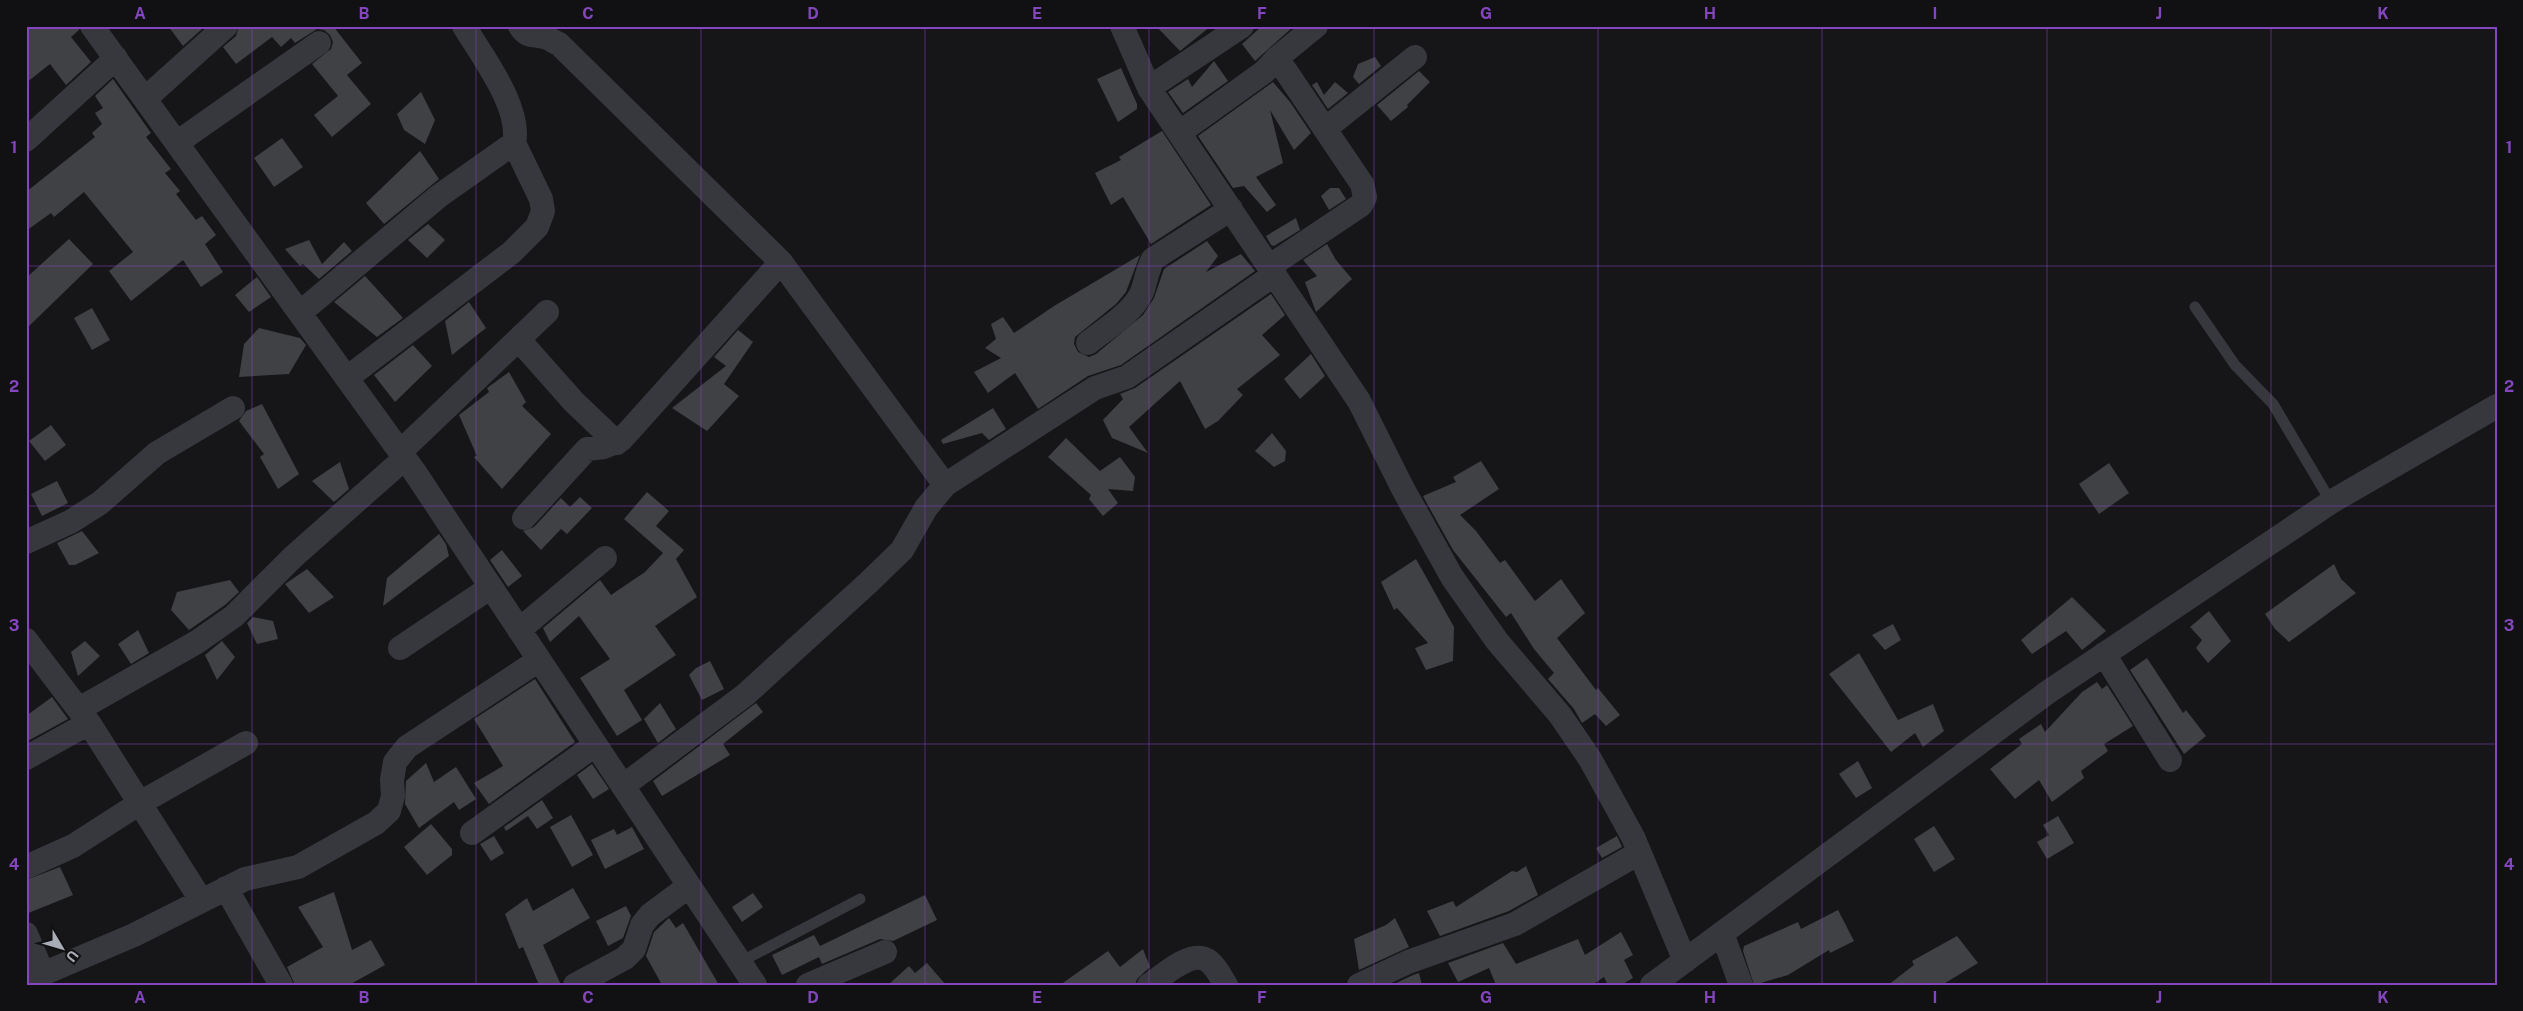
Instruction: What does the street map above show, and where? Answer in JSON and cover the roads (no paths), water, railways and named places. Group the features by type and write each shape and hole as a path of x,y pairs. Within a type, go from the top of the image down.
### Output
{"street":[{"path":"92,26 178,142 402,455 755,985"},
{"path":"146,98 226,26"},
{"path":"347,378 512,252 536,227 543,211 541,199 514,144 516,133 513,116 494,74 464,26"},
{"path":"520,26 526,35 543,37 559,44 781,262 945,485"},
{"path":"1122,26 1149,88 1273,270 1359,402 1403,489 1452,577 1497,641 1560,715 1590,759 1639,853 1685,961"},
{"path":"1149,88 1242,26"},
{"path":"1179,133 1264,72 1277,58 1316,26"},
{"path":"178,142 319,43"},
{"path":"1325,129 1415,57"},
{"path":"26,140 116,58"},
{"path":"623,786 745,695 861,590 902,550 926,508 945,485 1095,388 1127,377 1361,205 1364,197 1362,184 1277,58"},
{"path":"300,312 439,196 514,144"},
{"path":"1088,343 1133,306 1142,293 1147,269 1153,259 1231,209"},
{"path":"524,518 587,449 617,443 781,262"},
{"path":"26,758 84,716 234,616 402,455 547,312"},
{"path":"519,340 574,402 617,443"},
{"path":"1652,985 2048,692 2331,502 2497,406"},
{"path":"26,542 70,522 100,504 157,453 233,408"},
{"path":"519,630 605,558"},
{"path":"400,648 490,587"},
{"path":"26,640 84,716 201,900"},
{"path":"2104,654 2170,760"},
{"path":"26,934 35,978 134,935 226,888 245,880 298,867 376,823 389,811 393,796 392,780 395,762 407,747 539,660"},
{"path":"26,867 73,846 140,803 246,743"},
{"path":"472,833 595,745"},
{"path":"1359,985 1408,962 1516,924 1639,853"},
{"path":"575,985 625,958 634,949 642,925 650,915 689,886"},
{"path":"226,888 281,985"},
{"path":"1722,933 1741,985"},
{"path":"808,985 885,952"},
{"path":"1149,985 1188,960 1197,957 1206,959 1212,964 1226,985"}],"lane":[{"path":"2195,307 2235,364 2273,404 2331,502"},
{"path":"740,962 860,899"}]}
